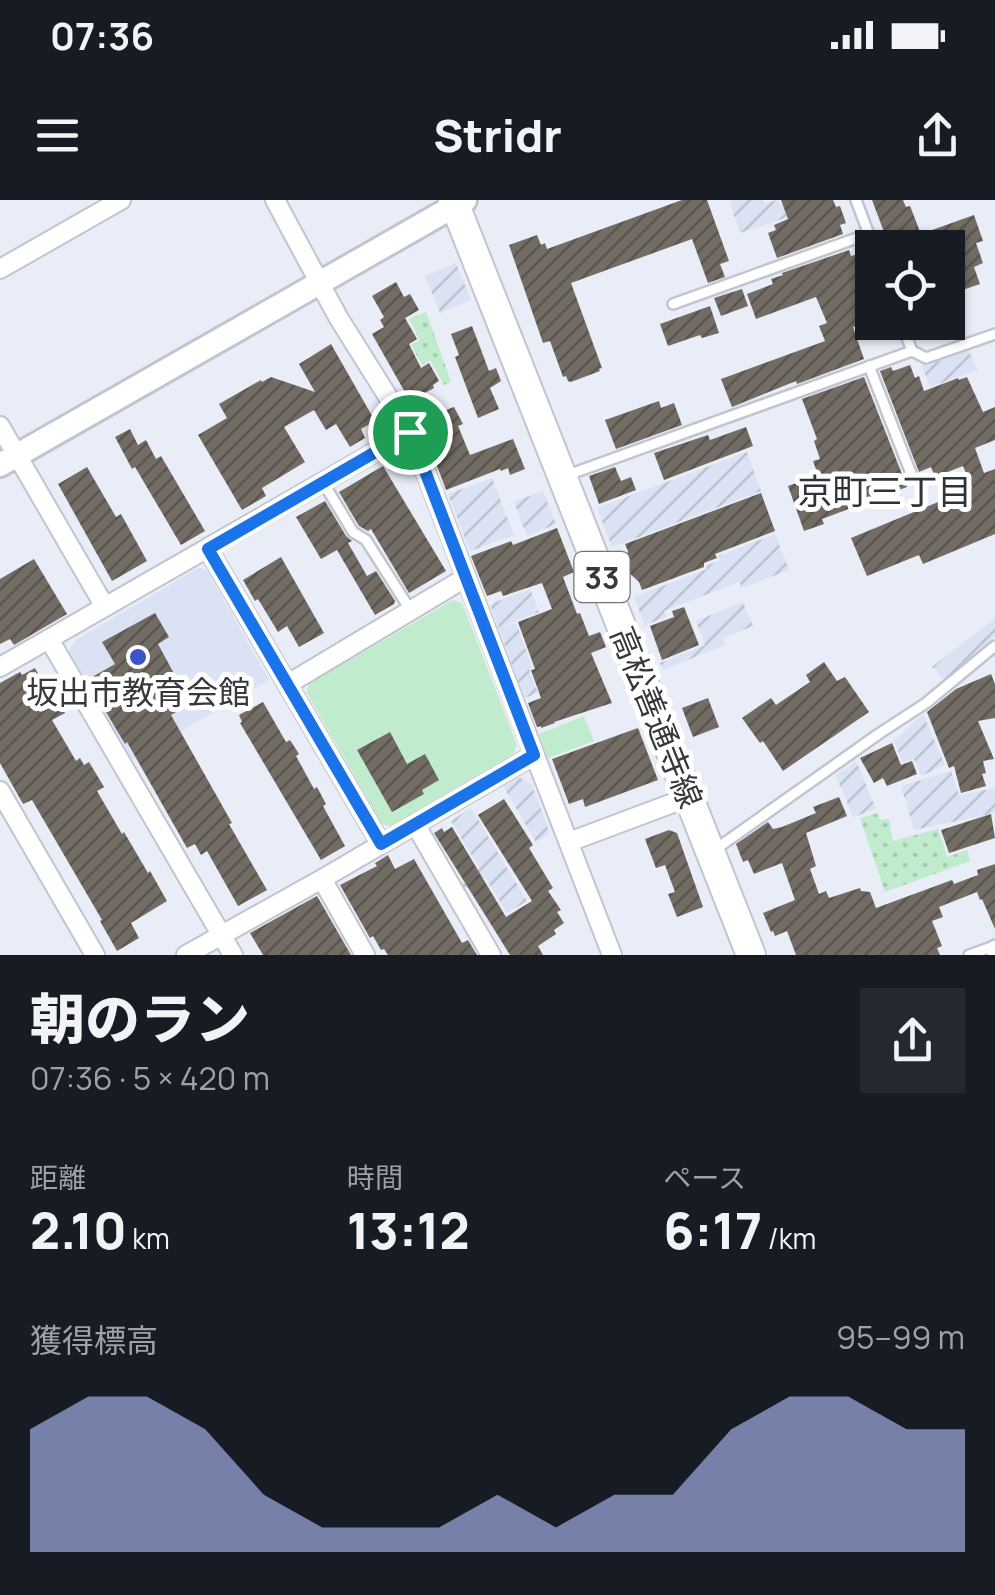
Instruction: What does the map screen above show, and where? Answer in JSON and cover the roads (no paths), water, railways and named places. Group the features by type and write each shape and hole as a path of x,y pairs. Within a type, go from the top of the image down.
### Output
{"main road":[{"name":"高松善通寺線","path":"458,202 751,955"}],"street":[{"path":"0,269 121,200"},
{"path":"276,200 338,317 410,432 612,955"},
{"path":"9,460 458,202"},
{"path":"0,426 9,460 105,607"},
{"path":"0,667 410,432"},
{"path":"208,549 381,844"},
{"path":"288,684 465,578"},
{"path":"49,639 233,955"},
{"path":"186,955 534,755"},
{"path":"0,791 95,955"},
{"path":"568,842 689,796"},
{"path":"415,824 491,955"},
{"path":"322,879 366,955"}],"lane":[{"path":"856,200 867,230"},
{"path":"673,304 855,239"},
{"path":"908,340 912,351 926,358 995,334"},
{"path":"562,477 912,351"},
{"path":"869,366 912,476"},
{"path":"323,482 353,532 366,540 410,610"},
{"path":"711,853 926,703 995,646"},
{"path":"969,955 992,949"}],"place":[{"name":"坂出市教育会館","path":"138,657"}],"district":[{"name":"京町三丁目","path":"885,491"}]}
